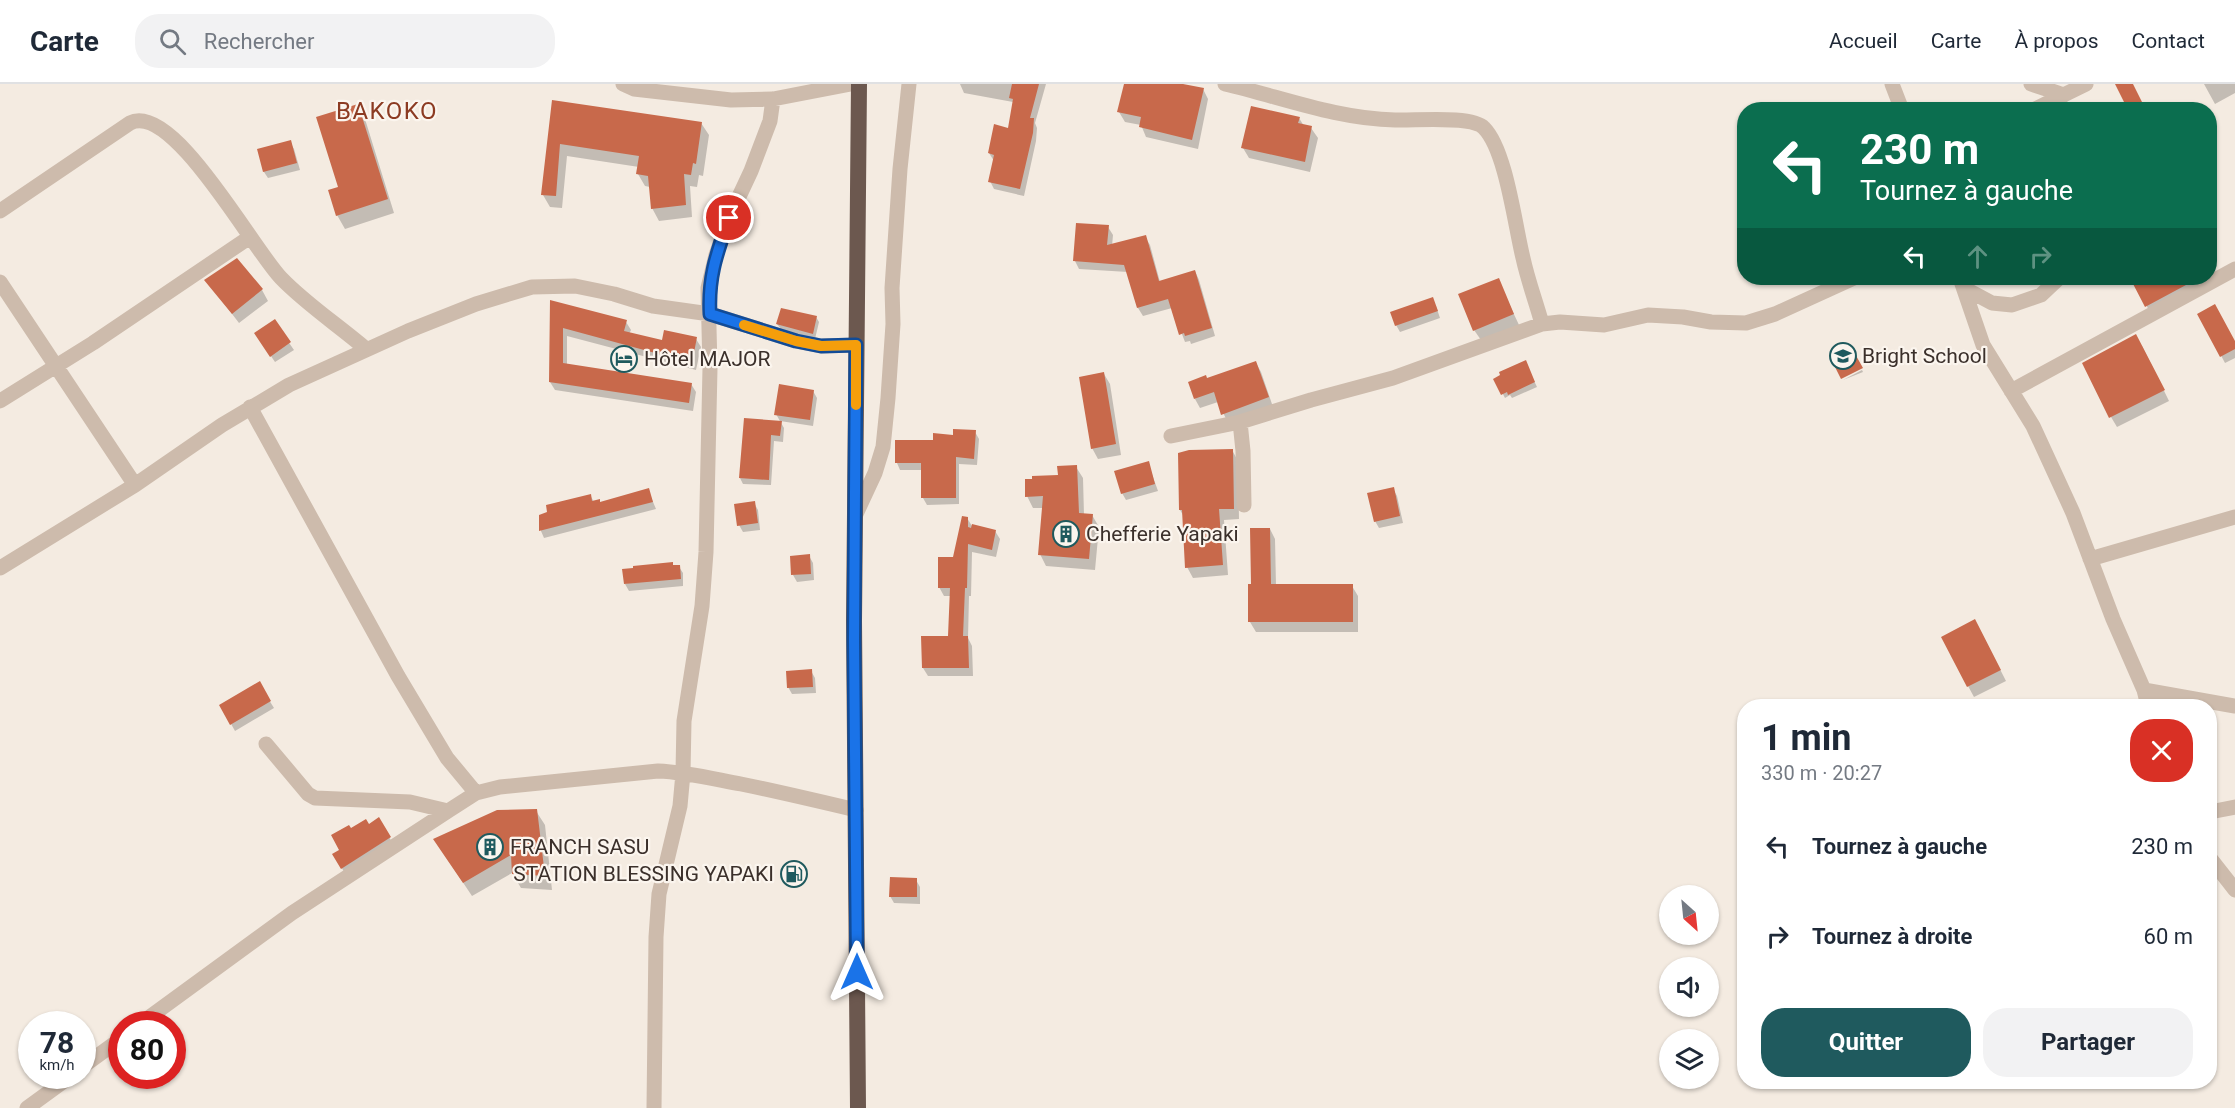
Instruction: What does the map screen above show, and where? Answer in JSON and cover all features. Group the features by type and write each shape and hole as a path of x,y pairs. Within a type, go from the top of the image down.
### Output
{"highway":[{"path":"858,1108 856,345 859,84"}],"street":[{"path":"623,84 634,89 730,100 773,99 851,84"},
{"path":"856,514 875,473 883,447 893,324 892,288 899,181 909,84"},
{"path":"1225,84 1358,117 1379,120 1463,120 1483,126 1493,139 1502,165 1523,260 1542,324"},
{"path":"1892,84 1899,102"},
{"path":"2031,84 2064,95"},
{"path":"2050,102 2086,84"},
{"path":"654,1108 655,960 659,894 680,806 684,721 702,606 706,552 710,314 708,288 716,255 737,198 752,171 770,121 773,99"},
{"path":"0,211 136,120 144,121 160,129 193,157 279,277 306,302 366,349"},
{"path":"0,401 250,237"},
{"path":"2217,279 2235,269"},
{"path":"0,282 135,484"},
{"path":"1171,436 1240,422 1393,378 1542,324 1560,322 1604,325 1648,315 1683,317 1711,322 1746,323 1774,314 1838,285"},
{"path":"1963,285 1983,345 2033,426 2073,513 2146,699"},
{"path":"1965,285 1992,303 2012,305 2041,295 2052,285"},
{"path":"2011,391 2206,285"},
{"path":"0,568 135,484 250,407 290,385 366,349 476,304 532,287 574,286 614,294 654,306 710,314 796,341 821,346 856,345"},
{"path":"250,407 447,758 476,793"},
{"path":"1240,422 1244,505"},
{"path":"2091,559 2235,517"},
{"path":"2144,690 2195,699"},
{"path":"2217,703 2235,706"},
{"path":"266,744 308,794 315,798 410,802 448,811"},
{"path":"158,1011 292,913 476,793 500,787 658,771 683,773 856,810"},
{"path":"2217,811 2235,807"},
{"path":"2217,867 2235,890"},
{"path":"27,1108 53,1089"}],"building":[{"path":"1012,84 1039,84 1030,118 1034,118 1033,133 1020,189 988,182 994,155 988,153 994,124 1008,128 1013,99 1009,98"},
{"path":"1124,84 1183,84 1204,88 1192,140 1139,127 1141,117 1117,112"},
{"path":"2115,84 2133,84 2142,102 2124,102"},
{"path":"552,100 702,122 696,164 693,163 691,175 684,174 686,205 651,209 648,176 636,174 639,156 560,144 556,196 541,195"},
{"path":"358,104 388,199 336,216 328,190 338,187 316,117"},
{"path":"1251,106 1300,117 1298,123 1312,126 1305,162 1241,148"},
{"path":"291,140 297,163 263,172 257,149"},
{"path":"1076,223 1109,225 1107,245 1146,235 1159,281 1195,270 1212,328 1185,336 1184,333 1179,335 1168,299 1137,308 1124,265 1073,261"},
{"path":"237,258 263,289 232,314 204,280"},
{"path":"1499,278 1514,314 1473,331 1458,294"},
{"path":"2134,285 2186,285 2145,307"},
{"path":"1433,297 1438,311 1395,326 1390,312"},
{"path":"550,300 627,320 624,331 662,340 664,330 697,337 692,363 563,328 563,363 692,383 689,403 549,382"},
{"path":"2215,304 2235,341 2235,349 2220,357 2197,314"},
{"path":"781,308 817,316 813,334 776,324"},
{"path":"275,319 291,342 270,357 254,333"},
{"path":"2136,334 2165,390 2109,418 2082,363"},
{"path":"1850,345 1863,368 1841,379 1829,355"},
{"path":"1526,360 1535,382 1508,395 1507,392 1501,395 1493,379 1500,375 1499,372"},
{"path":"1256,361 1269,397 1221,415 1214,392 1194,399 1188,382"},
{"path":"1104,372 1116,444 1091,449 1079,377"},
{"path":"779,384 814,390 810,420 774,415"},
{"path":"744,418 782,421 780,436 771,435 769,480 739,478"},
{"path":"953,429 976,430 974,459 956,457 956,498 921,498 921,463 895,463 895,440 933,440 933,433 953,435"},
{"path":"1233,449 1234,509 1219,509 1223,565 1185,568 1182,510 1179,510 1178,453 1189,450"},
{"path":"1149,461 1155,484 1121,494 1114,471"},
{"path":"1077,465 1079,513 1093,514 1089,559 1038,555 1043,496 1025,497 1025,479 1032,479 1032,476 1058,475 1057,466"},
{"path":"1394,487 1400,516 1374,522 1367,493"},
{"path":"649,488 653,502 539,531 539,515 547,512 546,505 591,494 592,501 600,499 600,502"},
{"path":"755,501 758,523 737,526 734,504"},
{"path":"962,516 968,517 968,527 971,528 972,524 996,530 992,550 968,544 963,636 968,636 969,668 922,668 921,636 948,636 950,588 938,588 938,557 953,557"},
{"path":"1250,528 1270,528 1271,584 1353,584 1353,622 1248,622 1248,584 1251,584"},
{"path":"810,554 811,574 791,575 790,556"},
{"path":"673,562 673,565 680,565 681,579 624,584 622,569"},
{"path":"1975,619 2001,670 1967,687 1941,637"},
{"path":"812,669 813,687 787,688 786,671"},
{"path":"260,681 271,701 230,725 219,705"},
{"name":"FRANCH SASU","path":"537,809 545,876 512,874 511,855 463,883 433,839 497,810"},
{"path":"379,817 391,837 341,869 332,854 339,850 331,835 349,825 351,828 366,819 369,824"},
{"path":"890,877 917,878 917,897 889,897"}],"slow traffic":[{"path":"744,325 821,346 856,345 856,405"}],"place":[{"name":"Bright School","path":"1843,356"},
{"name":"Hôtel MAJOR","path":"624,359"},
{"name":"Chefferie Yapaki","path":"1066,534"},
{"name":"FRANCH SASU","path":"490,847"},
{"name":"STATION BLESSING YAPAKI","path":"794,874"}],"district":[{"name":"BAKOKO","path":"387,111"}],"route":[{"path":"729,218 716,255 708,288 710,314 796,341 821,346 856,345 854,640 857,972"}]}
